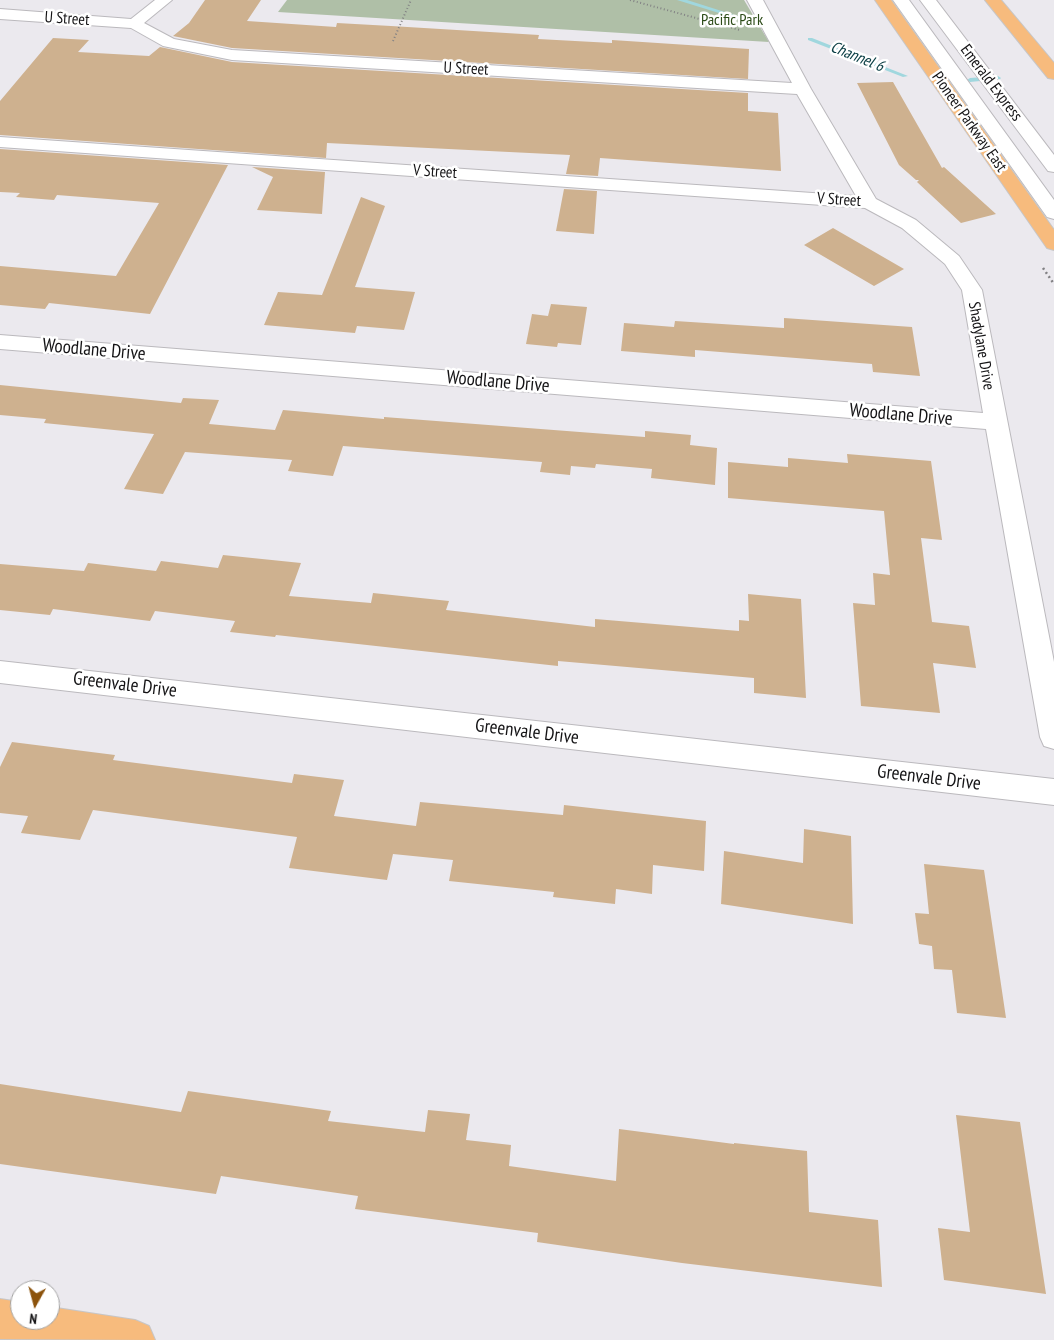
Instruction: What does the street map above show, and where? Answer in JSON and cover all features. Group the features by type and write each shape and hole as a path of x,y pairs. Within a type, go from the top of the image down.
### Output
{"main road":[{"name":"Pioneer Parkway East","path":"883,0 1054,244"},
{"path":"993,0 1054,74"},
{"path":"0,1319 135,1340"}],"street":[{"path":"134,24 164,0"},
{"path":"755,0 803,89 869,203"},
{"name":"Emerald Express","path":"900,0 1054,213"},
{"name":"Emerald Express","path":"928,0 1054,167"},
{"name":"U Street","path":"0,14 134,24 169,43 232,55 803,89"},
{"name":"V Street","path":"0,142 869,203"},
{"name":"Shadylane Drive","path":"869,203 909,224 952,260 972,290 1054,737"},
{"name":"Woodlane Drive","path":"0,342 995,422"},
{"name":"Greenvale Drive","path":"0,672 1054,792"}],"path":[{"path":"384,64 411,0"},
{"path":"630,0 752,33 773,33"}],"green space":[{"name":"Pacific Park","path":"287,0 744,0 769,42 278,12"}],"building":[{"path":"205,0 261,0 247,21 336,27 337,23 391,26 539,35 538,39 612,43 612,40 749,49 748,79 232,48 173,36 189,23"},
{"path":"53,38 89,40 78,52 149,56 160,47 232,62 748,93 748,111 778,113 781,171 600,158 598,176 566,174 570,155 327,143 326,158 0,135 0,101"},
{"path":"893,82 942,168 944,167 996,214 961,223 917,182 919,180 916,180 899,165 857,83"},
{"path":"0,149 228,165 150,314 49,303 45,309 0,305 0,266 116,276 159,203 57,195 54,200 16,197 20,193 0,192"},
{"path":"252,167 325,172 322,214 257,210 273,177"},
{"path":"564,189 597,191 594,234 556,231"},
{"path":"361,197 385,206 355,287 415,292 404,330 357,326 355,333 264,325 278,292 322,295"},
{"path":"833,228 904,269 874,286 804,245"},
{"path":"551,304 587,307 581,345 558,343 557,347 526,344 532,314 548,316"},
{"path":"784,318 912,327 920,376 873,372 872,364 695,350 695,357 621,351 624,323 674,327 675,321 784,328"},
{"path":"0,385 181,403 183,398 219,400 209,424 275,430 283,410 645,437 645,431 691,435 690,445 717,448 715,485 651,478 652,469 596,464 595,468 571,466 570,475 540,472 542,462 343,446 333,476 288,471 292,460 185,452 163,494 124,489 154,434 44,423 46,419 0,415"},
{"path":"847,454 931,461 942,540 921,538 932,622 969,626 976,668 933,663 940,713 861,706 853,603 875,605 873,573 890,575 884,511 728,498 728,462 788,467 788,458 848,463"},
{"path":"223,555 301,563 289,596 371,603 373,593 449,601 446,610 595,627 595,619 739,631 739,620 749,621 748,594 801,599 806,698 754,693 754,678 558,661 558,666 276,635 275,637 230,632 235,621 155,611 150,621 53,609 50,615 0,610 0,564 84,571 88,563 156,571 161,561 218,568"},
{"path":"12,742 115,755 113,760 292,783 294,774 344,780 334,816 416,826 420,802 563,815 564,805 706,821 704,871 653,865 652,894 616,889 615,904 553,897 554,892 449,881 453,860 393,854 387,880 289,868 297,837 93,810 80,840 21,833 28,816 0,813 0,767"},
{"path":"804,829 851,836 853,924 721,904 724,851 803,863"},
{"path":"924,864 984,870 1006,1018 957,1013 952,970 934,969 932,946 919,944 915,913 929,914"},
{"path":"0,1084 181,1112 188,1091 331,1111 328,1121 425,1132 428,1110 470,1114 466,1140 511,1145 509,1166 616,1181 619,1129 734,1144 807,1151 809,1212 878,1220 882,1287 682,1263 537,1242 538,1233 355,1209 358,1196 221,1176 216,1194 0,1164"},
{"path":"956,1115 1020,1122 1046,1294 944,1280 938,1228 970,1232"}],"waterway":[{"name":"Channel 6","path":"680,0 750,21"},
{"name":"Channel 6","path":"810,39 905,76"},
{"name":"Channel 6","path":"970,80 998,78"}]}
